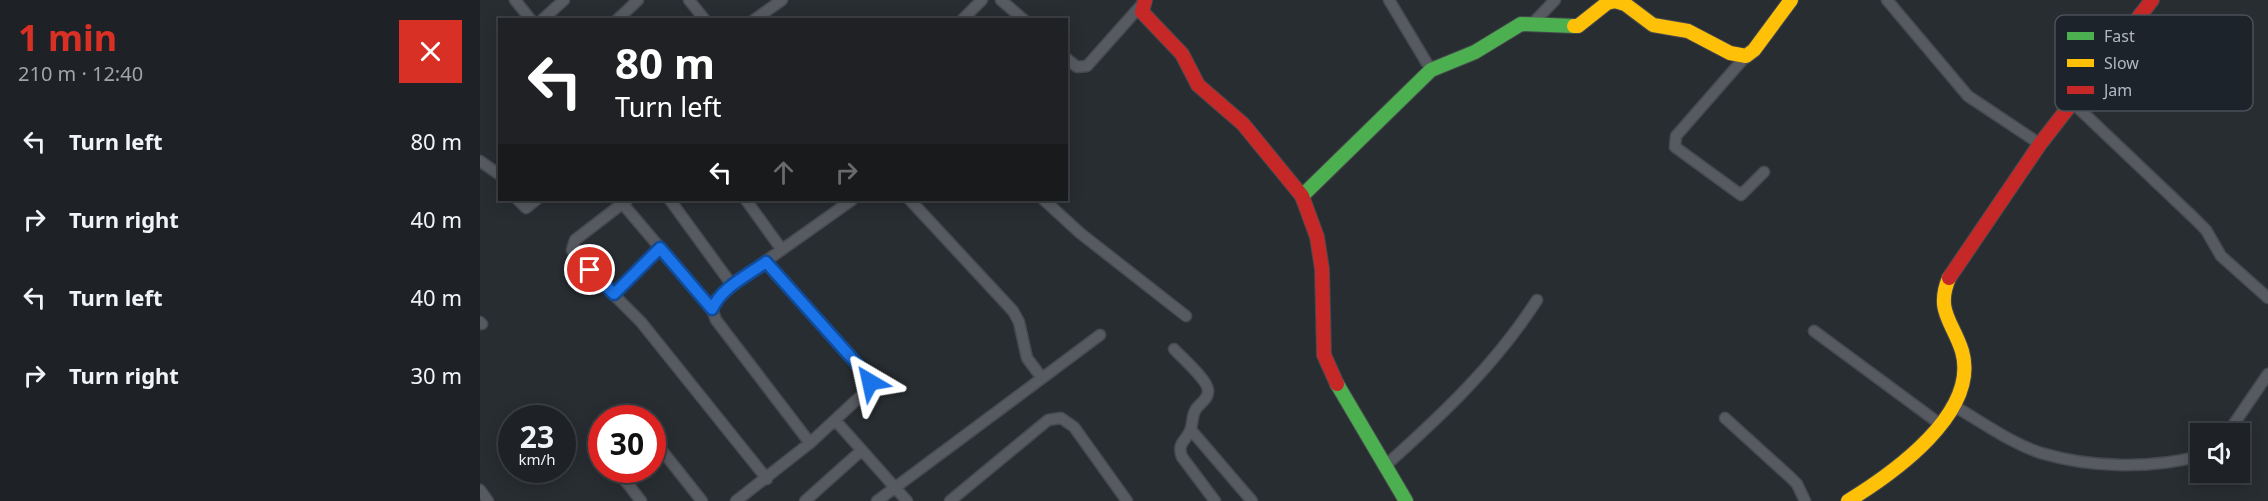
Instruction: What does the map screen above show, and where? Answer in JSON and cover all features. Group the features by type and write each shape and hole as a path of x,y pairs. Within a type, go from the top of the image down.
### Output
{"street":[{"path":"515,0 529,18"},
{"path":"544,18 564,0"},
{"path":"619,18 638,0"},
{"path":"689,0 703,18"},
{"path":"757,18 782,0"},
{"path":"964,18 982,0"},
{"path":"1001,0 1022,18"},
{"path":"1389,0 1431,70"},
{"path":"1533,23 1555,0"},
{"path":"1764,172 1741,195 1675,147 1676,136 1746,56 1754,50 1791,0"},
{"path":"1887,0 1968,96 2040,144"},
{"path":"1068,60 1077,68 1087,66 1145,1"},
{"path":"1145,1 1142,12 1148,21 1182,54 1198,85 1243,124 1302,196 1317,237 1322,269 1324,355 1343,396 1406,501"},
{"path":"1302,196 1431,70 1450,60 1475,52 1521,24 1578,26 1607,3 1615,1 1625,4 1653,25 1688,31 1730,52 1746,56"},
{"path":"2139,15 2149,1"},
{"path":"1848,501 1899,466 1925,443 1952,405 1965,372 1963,355 1941,305 1942,291 1952,270 2040,144 2067,111"},
{"path":"2081,111 2193,217 2205,230 2221,256 2268,298"},
{"path":"480,161 498,174"},
{"path":"519,201 526,208 535,201"},
{"path":"767,479 641,322 572,250 575,240 625,201 660,248 712,309 716,320 810,443"},
{"path":"670,201 732,285"},
{"path":"747,201 782,250"},
{"path":"712,309 716,300 732,285 851,201"},
{"path":"911,201 1013,311 1019,322 1027,358 1042,378"},
{"path":"1045,201 1080,233 1186,316"},
{"path":"614,294 660,248"},
{"path":"736,501 767,479 810,443 865,392 870,382 865,373 766,262"},
{"path":"1386,465 1468,388 1503,348 1537,300"},
{"path":"1814,331 1940,424"},
{"path":"877,501 1100,335"},
{"path":"1174,349 1205,382 1209,391 1196,409 1191,430 1179,449 1215,501"},
{"path":"2234,423 2268,374"},
{"path":"1952,405 2030,448 2050,455 2088,462 2123,464 2157,463 2190,458"},
{"path":"950,501 1048,420 1061,418 1074,427 1127,501"},
{"path":"1725,418 1790,477 1802,492 1805,501"},
{"path":"835,420 907,501"},
{"path":"1191,430 1252,501"},
{"path":"804,501 862,450"},
{"path":"666,456 702,501"},
{"path":"627,483 641,501"},
{"path":"480,490 488,501"}],"traffic: fast":[{"path":"1302,196 1431,70 1475,52 1521,24 1574,26"},
{"path":"1337,384 1406,501"}],"traffic: slow":[{"path":"1574,26 1578,26 1607,3 1615,1 1625,4 1653,25 1688,31 1730,53 1746,56 1754,50 1791,0"},
{"path":"1848,501 1908,458 1945,419 1958,397 1964,374 1962,351 1945,308 1945,289 1949,278"}],"traffic: jam":[{"path":"1145,0 1142,12 1182,54 1198,85 1243,124 1302,196 1317,237 1322,269 1324,355 1337,384"},
{"path":"2140,15 2152,0"},
{"path":"1949,278 2040,144 2066,111"}],"route":[{"path":"590,270 614,294 660,248 712,309 716,300 732,285 766,262 865,373 870,382"}]}
